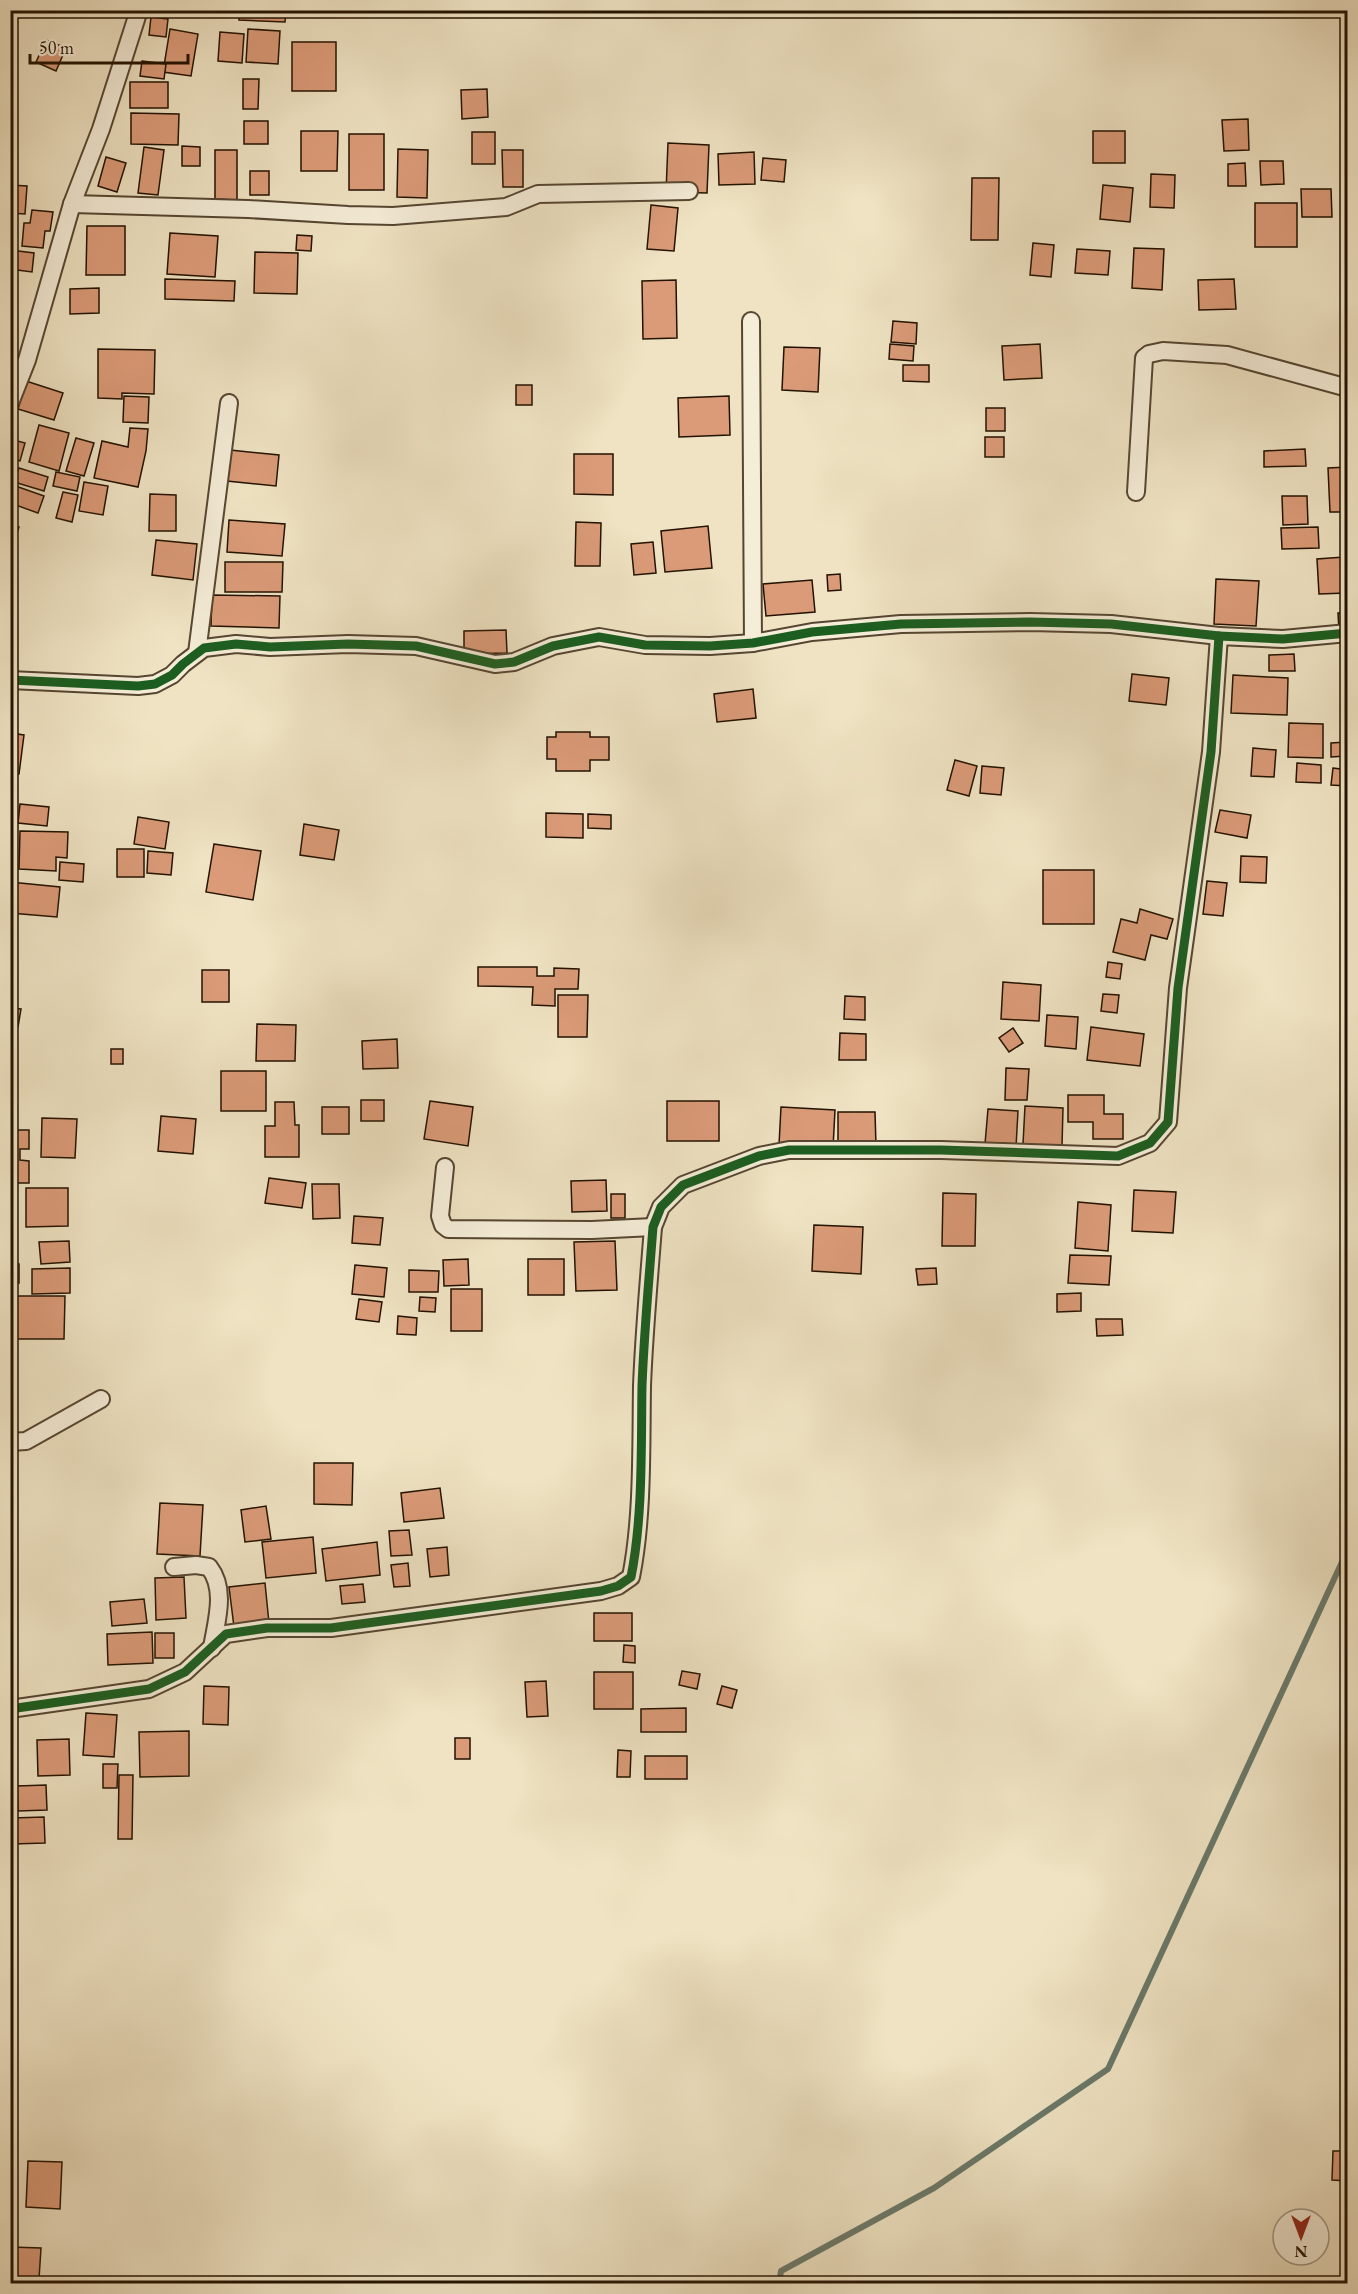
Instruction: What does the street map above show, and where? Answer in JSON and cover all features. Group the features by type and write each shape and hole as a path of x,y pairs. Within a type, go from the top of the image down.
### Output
{"street":[{"path":"10,403 27,360 72,204 101,129 139,10"},
{"path":"72,204 393,216 506,207 538,194 689,191"},
{"path":"751,321 753,643"},
{"path":"1136,492 1144,358 1149,354 1163,351 1227,355 1347,388"},
{"path":"197,653 229,403"},
{"path":"10,680 138,686 155,684 172,675 204,648 236,644 270,647 348,644 416,646 495,664 514,662 552,646 599,637 645,645 711,646 753,643 812,632 901,624 1030,622 1111,624 1220,636 1283,639 1347,633"},
{"path":"10,1709 149,1689 185,1672 226,1634 267,1628 331,1628 578,1594 609,1588 631,1577 640,1470 643,1366 653,1227 661,1207 683,1185 759,1156 789,1150 941,1150 1118,1156 1150,1143 1168,1122 1178,988 1211,752 1220,636"},
{"path":"446,1167 440,1216 443,1226 448,1229 592,1230 653,1227"},
{"path":"10,1442 26,1441 101,1399"},
{"path":"174,1567 196,1565 209,1567 214,1574 220,1599 212,1648"}],"building":[{"path":"239,10 286,10 285,22 239,20"},
{"path":"151,17 168,19 166,37 149,35"},
{"path":"170,29 198,34 191,76 163,72"},
{"path":"248,29 280,31 278,64 246,62"},
{"path":"220,32 244,34 242,63 218,61"},
{"path":"46,40 66,48 56,71 36,62"},
{"path":"292,42 336,42 336,91 292,91"},
{"path":"142,61 166,64 164,79 140,76"},
{"path":"243,79 259,79 258,109 243,109"},
{"path":"130,82 168,82 168,108 130,108"},
{"path":"487,89 488,117 462,119 461,90"},
{"path":"131,113 179,114 178,145 131,144"},
{"path":"1248,119 1249,150 1224,151 1222,120"},
{"path":"244,121 268,121 268,144 244,144"},
{"path":"301,131 338,131 337,171 301,171"},
{"path":"1093,131 1125,131 1125,163 1093,163"},
{"path":"472,132 495,132 495,164 472,164"},
{"path":"349,134 384,134 384,190 349,190"},
{"path":"668,143 709,145 707,193 666,192"},
{"path":"182,146 200,147 200,166 182,166"},
{"path":"144,147 164,150 158,195 138,193"},
{"path":"398,149 428,150 427,198 397,197"},
{"path":"215,150 237,150 237,200 215,199"},
{"path":"502,150 523,150 523,187 503,187"},
{"path":"754,152 755,184 719,185 718,154"},
{"path":"106,157 126,163 117,192 98,186"},
{"path":"763,158 786,160 784,182 761,180"},
{"path":"1260,161 1283,161 1284,184 1261,185"},
{"path":"1245,163 1246,186 1228,186 1228,164"},
{"path":"250,171 269,171 269,195 250,195"},
{"path":"1151,174 1175,175 1174,208 1150,207"},
{"path":"972,178 999,178 998,240 971,240"},
{"path":"10,185 27,186 25,214 10,213"},
{"path":"1103,185 1133,188 1130,222 1100,219"},
{"path":"1301,189 1331,189 1332,217 1302,217"},
{"path":"1255,203 1297,203 1297,247 1255,247"},
{"path":"651,205 678,208 674,251 647,249"},
{"path":"32,210 53,212 50,231 45,231 43,248 22,246 24,223 30,223"},
{"path":"10,217 16,218 15,239 10,239"},
{"path":"87,226 125,226 125,275 86,275"},
{"path":"1341,227 1348,227 1348,254 1341,254"},
{"path":"170,233 218,236 215,277 167,274"},
{"path":"297,235 312,236 311,251 296,250"},
{"path":"1033,243 1054,245 1051,277 1030,275"},
{"path":"1134,248 1164,249 1162,290 1132,288"},
{"path":"1077,249 1110,251 1108,275 1075,273"},
{"path":"10,250 34,253 32,272 10,269"},
{"path":"255,252 298,253 297,294 254,293"},
{"path":"165,279 235,281 234,301 165,299"},
{"path":"1234,279 1236,309 1199,310 1198,280"},
{"path":"676,280 677,338 643,339 642,281"},
{"path":"99,288 99,313 70,314 70,289"},
{"path":"893,321 917,323 916,344 891,342"},
{"path":"890,344 914,346 913,361 889,359"},
{"path":"1040,344 1042,378 1004,380 1002,346"},
{"path":"784,347 820,348 818,392 782,390"},
{"path":"98,349 155,350 154,394 122,393 122,399 98,398"},
{"path":"903,365 929,365 929,382 903,381"},
{"path":"26,381 63,393 54,420 18,409"},
{"path":"516,385 532,385 532,405 516,405"},
{"path":"124,396 149,397 148,423 123,422"},
{"path":"729,396 730,435 679,437 678,398"},
{"path":"986,408 1005,408 1005,431 986,431"},
{"path":"39,425 69,433 59,471 29,462"},
{"path":"130,428 148,429 138,487 94,478 102,441 128,447"},
{"path":"985,437 1004,437 1004,457 985,457"},
{"path":"76,438 94,443 84,476 66,471"},
{"path":"10,439 25,443 20,461 10,459"},
{"path":"1305,449 1306,466 1264,467 1264,451"},
{"path":"230,450 279,455 276,486 227,481"},
{"path":"574,454 613,454 613,495 574,494"},
{"path":"1348,467 1348,512 1330,512 1328,468"},
{"path":"19,468 48,477 44,491 14,482"},
{"path":"56,472 80,477 77,491 53,486"},
{"path":"84,482 108,486 103,515 79,511"},
{"path":"10,484 44,496 38,513 10,503"},
{"path":"63,492 78,495 72,522 56,518"},
{"path":"150,494 176,495 176,531 149,531"},
{"path":"1282,496 1307,496 1308,524 1283,525"},
{"path":"229,520 285,524 282,556 227,552"},
{"path":"576,522 601,523 600,566 575,566"},
{"path":"10,524 19,527 12,548 10,547"},
{"path":"708,526 712,568 665,572 661,531"},
{"path":"1318,527 1319,548 1282,549 1281,528"},
{"path":"156,540 197,544 193,580 152,575"},
{"path":"653,542 656,573 634,575 631,544"},
{"path":"1344,557 1346,593 1319,594 1317,559"},
{"path":"225,562 283,562 282,592 225,592"},
{"path":"840,574 841,590 828,591 827,575"},
{"path":"1216,579 1259,581 1256,626 1214,624"},
{"path":"812,580 815,612 766,616 763,584"},
{"path":"212,595 280,596 279,628 211,626"},
{"path":"1338,613 1348,613 1348,631 1339,631"},
{"path":"506,630 507,653 464,654 464,631"},
{"path":"1294,654 1295,671 1269,671 1269,655"},
{"path":"1132,674 1169,678 1166,705 1129,701"},
{"path":"1233,675 1288,678 1287,715 1231,713"},
{"path":"753,689 756,718 717,722 714,694"},
{"path":"1289,723 1323,724 1323,758 1288,757"},
{"path":"556,732 590,732 590,737 609,737 609,760 590,760 590,771 556,771 556,759 547,759 547,737 556,737"},
{"path":"10,733 24,735 19,774 10,773"},
{"path":"1346,742 1346,756 1331,757 1331,743"},
{"path":"1253,748 1276,750 1274,777 1251,776"},
{"path":"955,760 977,766 969,796 947,790"},
{"path":"1297,763 1321,765 1321,783 1296,782"},
{"path":"982,766 1004,768 1001,795 980,793"},
{"path":"1333,768 1348,770 1347,786 1331,785"},
{"path":"10,804 15,805 13,827 10,827"},
{"path":"20,804 49,807 47,826 18,823"},
{"path":"1220,810 1251,815 1247,838 1215,832"},
{"path":"546,813 583,814 583,838 546,837"},
{"path":"588,814 611,815 611,829 588,828"},
{"path":"138,817 169,822 165,849 134,844"},
{"path":"304,824 339,830 334,860 300,855"},
{"path":"20,831 68,832 67,858 56,857 56,871 19,869"},
{"path":"214,844 261,851 253,900 206,892"},
{"path":"117,849 144,849 144,877 117,877"},
{"path":"148,851 173,853 171,875 147,873"},
{"path":"1241,856 1267,857 1266,883 1240,882"},
{"path":"60,862 84,864 83,882 59,880"},
{"path":"1043,870 1094,870 1094,924 1043,924"},
{"path":"1207,881 1227,883 1223,916 1203,914"},
{"path":"10,882 60,887 57,917 10,913"},
{"path":"1140,909 1173,919 1167,939 1151,935 1145,960 1113,952 1121,919 1137,923"},
{"path":"1108,962 1122,964 1120,979 1106,977"},
{"path":"478,967 537,967 537,976 554,976 554,968 579,969 578,989 555,989 555,1006 532,1005 533,987 478,986"},
{"path":"202,970 229,970 229,1002 202,1002"},
{"path":"1003,982 1041,985 1039,1021 1001,1019"},
{"path":"1103,994 1119,995 1117,1013 1101,1011"},
{"path":"558,995 588,995 587,1037 558,1037"},
{"path":"845,996 865,997 865,1020 844,1019"},
{"path":"10,1008 21,1009 18,1027 10,1026"},
{"path":"1047,1015 1078,1017 1076,1049 1045,1046"},
{"path":"257,1024 296,1025 295,1061 256,1061"},
{"path":"1091,1027 1144,1034 1140,1066 1087,1060"},
{"path":"1013,1028 1023,1043 1009,1052 999,1038"},
{"path":"840,1033 866,1034 866,1060 839,1060"},
{"path":"397,1039 398,1068 363,1069 362,1041"},
{"path":"111,1049 123,1049 123,1064 111,1064"},
{"path":"1006,1068 1029,1069 1027,1100 1005,1100"},
{"path":"221,1071 266,1071 266,1111 221,1111"},
{"path":"1068,1095 1104,1095 1104,1114 1123,1114 1123,1139 1093,1139 1093,1122 1068,1122"},
{"path":"361,1100 384,1100 384,1121 361,1121"},
{"path":"430,1101 473,1107 468,1146 424,1139"},
{"path":"667,1101 719,1101 719,1141 667,1141"},
{"path":"275,1102 294,1102 295,1125 299,1125 299,1157 265,1157 265,1126 275,1126"},
{"path":"1025,1106 1063,1108 1062,1146 1023,1144"},
{"path":"322,1107 349,1107 349,1134 322,1134"},
{"path":"781,1107 835,1110 833,1148 779,1145"},
{"path":"988,1109 1018,1111 1016,1147 985,1144"},
{"path":"838,1112 875,1112 876,1146 838,1147"},
{"path":"161,1116 196,1119 193,1154 158,1151"},
{"path":"42,1118 77,1119 75,1158 41,1157"},
{"path":"15,1130 29,1130 29,1149 20,1149 20,1160 29,1161 29,1183 10,1183 10,1143 15,1143"},
{"path":"269,1178 306,1183 302,1208 265,1203"},
{"path":"606,1180 607,1211 572,1212 571,1181"},
{"path":"312,1184 339,1184 340,1218 313,1219"},
{"path":"26,1188 68,1188 68,1226 26,1227"},
{"path":"1134,1190 1176,1192 1173,1233 1132,1231"},
{"path":"10,1193 14,1193 12,1220 10,1220"},
{"path":"943,1193 976,1194 975,1246 942,1246"},
{"path":"611,1194 625,1194 625,1218 611,1218"},
{"path":"1078,1202 1111,1205 1108,1251 1075,1248"},
{"path":"354,1216 383,1218 380,1245 352,1243"},
{"path":"814,1225 863,1227 861,1274 812,1271"},
{"path":"69,1241 70,1262 41,1264 39,1242"},
{"path":"615,1241 617,1290 576,1291 574,1242"},
{"path":"1070,1255 1111,1256 1109,1285 1068,1283"},
{"path":"468,1259 469,1285 444,1286 443,1260"},
{"path":"528,1259 564,1259 564,1295 528,1295"},
{"path":"10,1264 19,1264 19,1283 10,1283"},
{"path":"355,1265 387,1268 384,1297 352,1294"},
{"path":"70,1268 70,1293 32,1294 32,1269"},
{"path":"936,1268 937,1284 918,1285 916,1269"},
{"path":"409,1270 439,1271 438,1292 409,1292"},
{"path":"451,1289 482,1289 482,1331 451,1331"},
{"path":"1081,1293 1081,1311 1057,1312 1057,1294"},
{"path":"10,1296 65,1296 64,1339 10,1339"},
{"path":"420,1297 436,1298 435,1312 419,1311"},
{"path":"359,1299 382,1302 379,1322 356,1319"},
{"path":"398,1316 417,1318 416,1335 397,1334"},
{"path":"1096,1319 1122,1319 1123,1335 1097,1336"},
{"path":"314,1463 353,1463 352,1505 314,1504"},
{"path":"440,1488 444,1518 404,1522 401,1493"},
{"path":"160,1503 203,1505 200,1556 157,1554"},
{"path":"266,1506 271,1539 245,1542 241,1510"},
{"path":"409,1530 412,1555 391,1556 389,1531"},
{"path":"313,1537 316,1573 266,1578 262,1542"},
{"path":"377,1542 380,1575 326,1581 322,1549"},
{"path":"447,1547 449,1575 430,1577 427,1549"},
{"path":"408,1563 410,1586 394,1587 391,1565"},
{"path":"184,1577 186,1618 156,1620 155,1578"},
{"path":"265,1583 269,1623 234,1627 229,1587"},
{"path":"363,1584 365,1602 342,1604 340,1586"},
{"path":"144,1599 147,1623 112,1626 110,1602"},
{"path":"594,1613 632,1613 632,1641 594,1641"},
{"path":"152,1632 153,1663 108,1665 107,1634"},
{"path":"155,1633 174,1633 174,1658 155,1658"},
{"path":"624,1645 635,1646 635,1663 623,1662"},
{"path":"682,1671 700,1674 697,1689 679,1685"},
{"path":"594,1672 633,1672 633,1709 594,1709"},
{"path":"546,1681 548,1716 527,1717 525,1682"},
{"path":"204,1686 229,1687 228,1725 203,1724"},
{"path":"722,1686 737,1690 732,1708 717,1704"},
{"path":"686,1708 686,1732 641,1732 641,1709"},
{"path":"86,1713 117,1715 114,1757 83,1755"},
{"path":"189,1731 189,1776 140,1777 139,1732"},
{"path":"455,1738 470,1738 470,1759 455,1759"},
{"path":"69,1739 70,1775 38,1776 37,1740"},
{"path":"618,1750 631,1751 630,1777 617,1777"},
{"path":"645,1756 687,1756 687,1779 645,1779"},
{"path":"103,1764 118,1764 117,1788 103,1788"},
{"path":"119,1775 133,1775 132,1839 118,1839"},
{"path":"46,1785 47,1810 18,1811 17,1786"},
{"path":"44,1817 45,1843 13,1844 12,1818"},
{"path":"1333,2151 1348,2151 1348,2181 1332,2180"},
{"path":"28,2161 62,2162 60,2209 26,2207"},
{"path":"10,2247 41,2248 39,2279 10,2278"}],"waterway":[{"path":"779,2284 781,2271 934,2188 1108,2069 1348,1549"}],"cycle path":[{"path":"10,680 138,686 155,684 172,675 204,648 236,644 270,647 348,644 416,646 495,664 514,662 553,646 599,637 645,645 710,646 753,643 812,632 901,624 1030,622 1111,624 1219,636"},
{"path":"10,1709 149,1689 185,1672 226,1634 267,1628 331,1628 601,1591 618,1586 631,1577 638,1530 642,1386 653,1227 661,1207 683,1185 759,1156 789,1150 941,1150 1118,1156 1150,1143 1168,1122 1178,988 1211,752 1219,636 1283,639 1348,633"}]}
